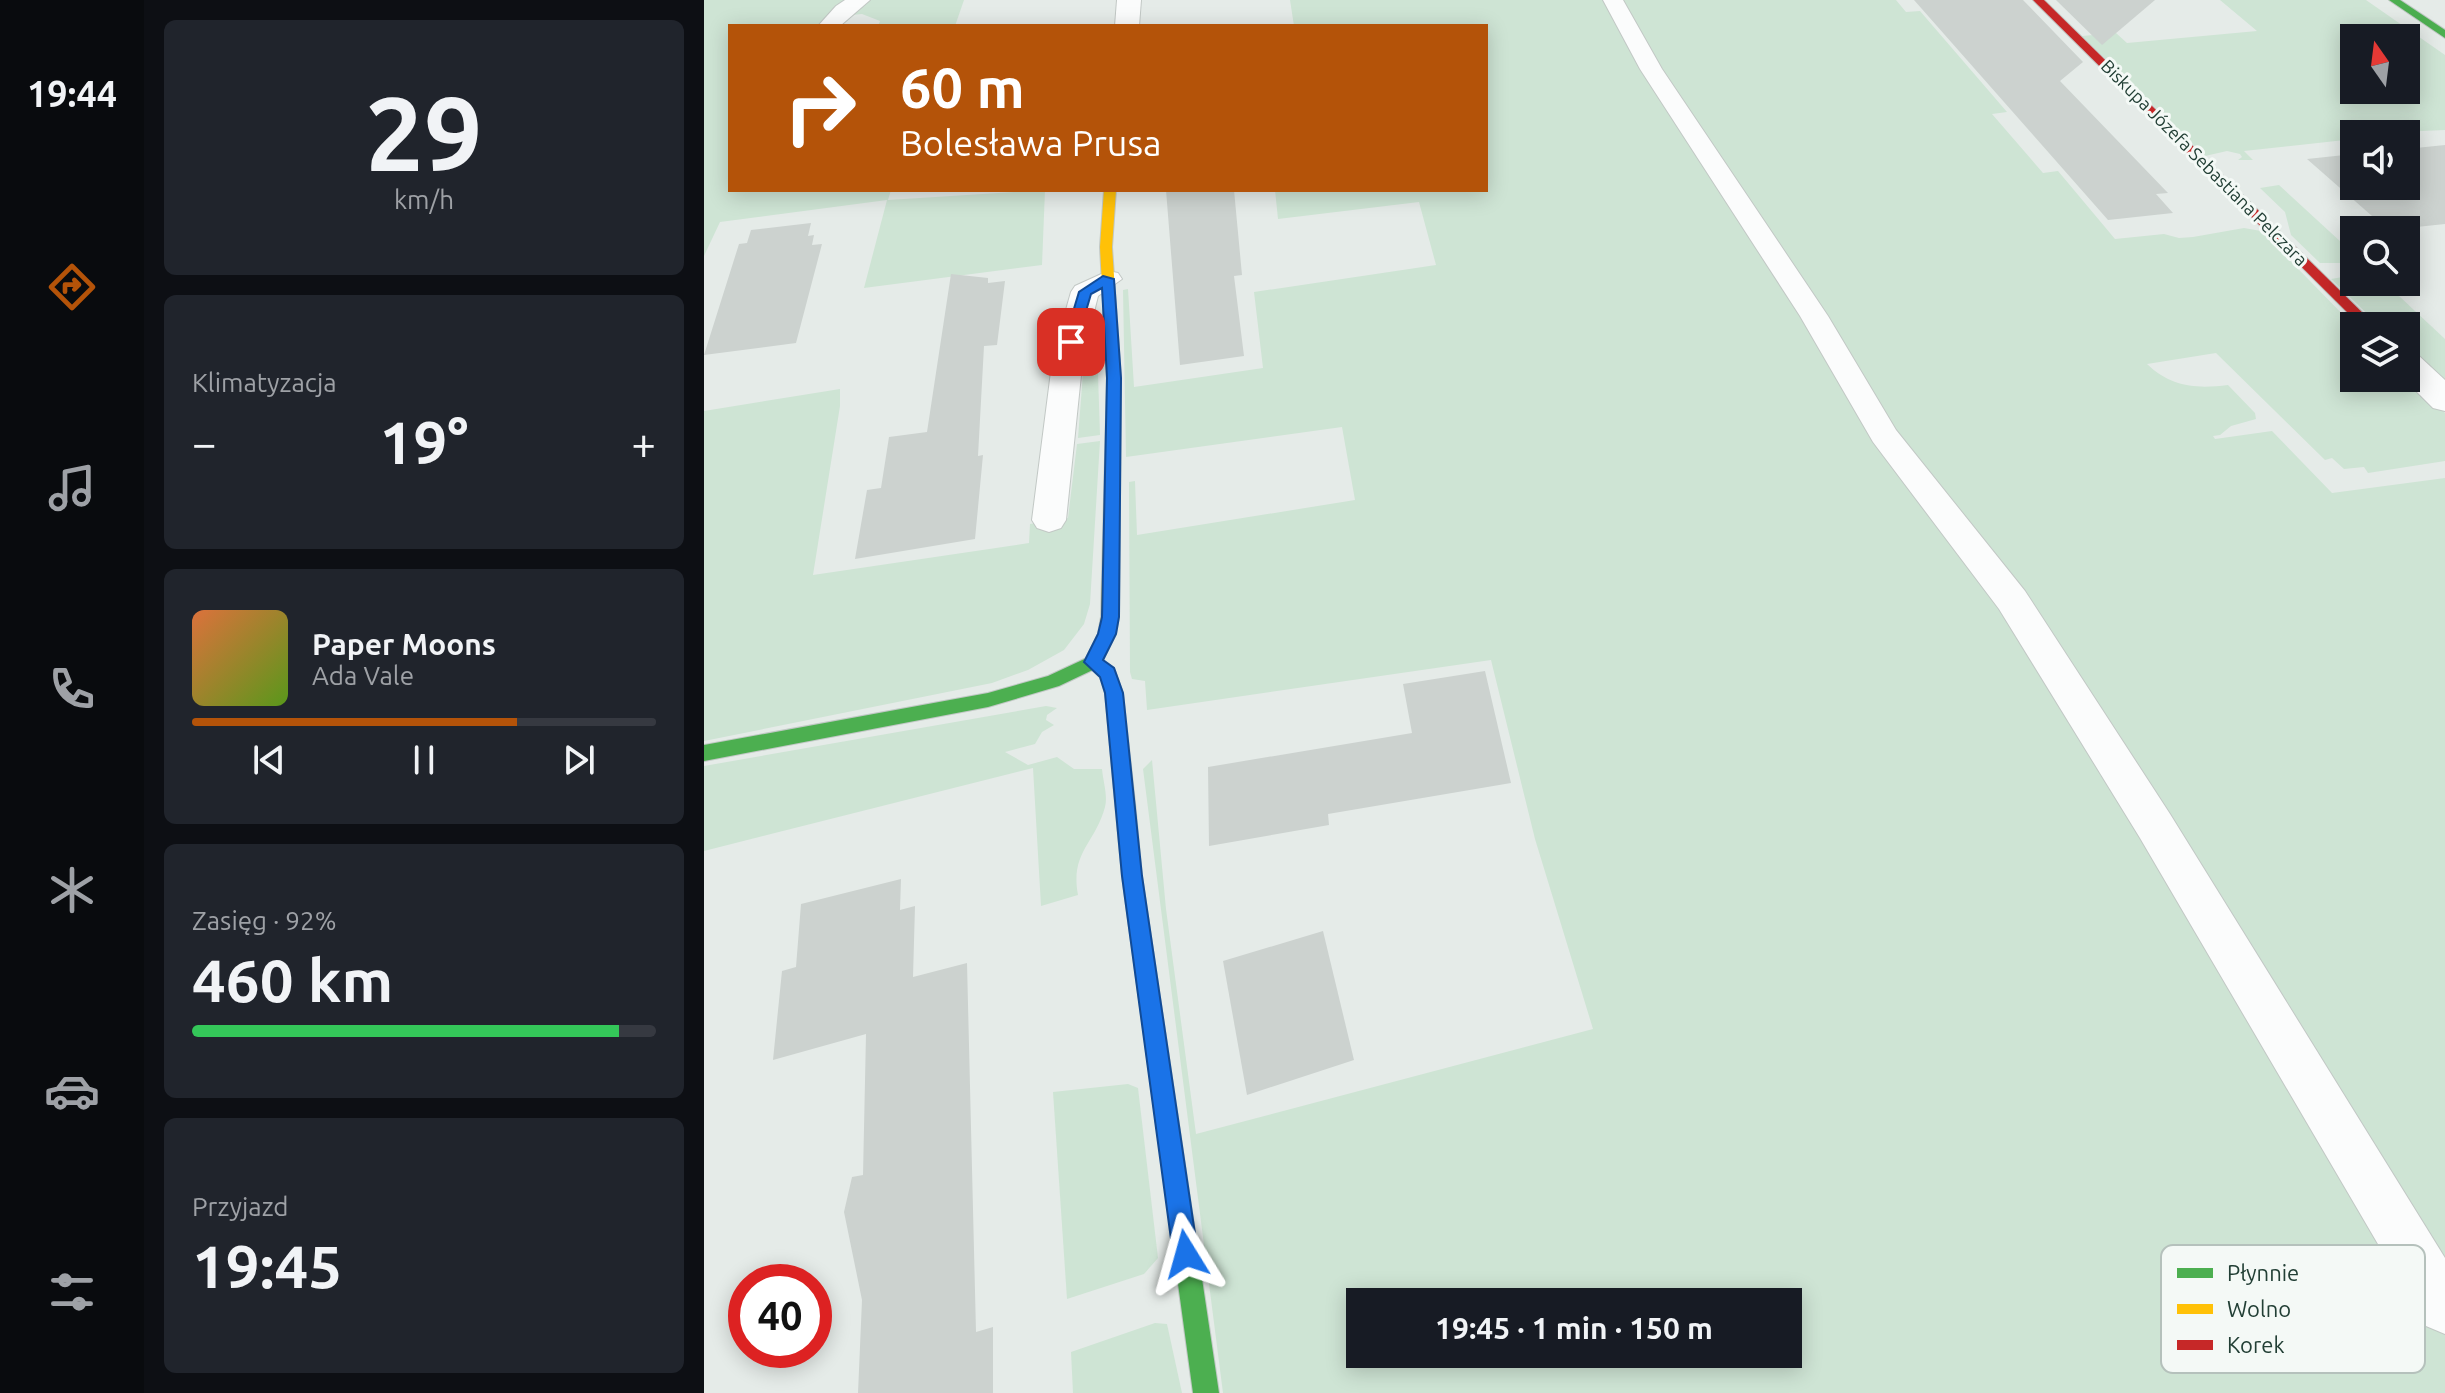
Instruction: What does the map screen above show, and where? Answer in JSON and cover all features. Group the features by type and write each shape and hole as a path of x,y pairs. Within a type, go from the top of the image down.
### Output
{"street":[{"path":"1127,24 1129,0"},
{"name":"Biskupa Józefa Sebastiana Pelczara","path":"2038,0 2355,312"},
{"path":"2394,0 2445,35"},
{"path":"704,753 828,732 1013,693 1059,679 1093,662 1107,634 1110,617 1114,378 1108,279 1110,192"},
{"path":"2420,376 2445,400"},
{"path":"1093,662 1108,673 1114,693 1132,876 1206,1393"}],"lane":[{"path":"831,24 843,10 860,0"},
{"path":"1613,0 1651,69 1814,316 1884,435 2012,600 2171,852 2408,1245"},
{"path":"1049,520 1071,342 1085,292 1108,279"},
{"path":"2425,1274 2445,1307"}],"green space":[{"path":"704,0 851,0 825,24 728,24 728,192 890,192 888,200 1045,192 1042,265 864,288 887,200 720,222 704,256"},
{"path":"866,0 964,0 956,24 879,24 880,21 862,14 842,16"},
{"path":"1290,0 1896,0 1906,12 1920,11 2007,112 1992,114 2043,173 2058,171 2115,239 2164,234 2179,238 2193,237 2244,228 2261,231 2340,312 2340,392 2420,392 2420,388 2445,413 2445,461 2368,473 2364,467 2344,469 2332,458 2325,460 2216,353 2147,364 2165,378 2184,385 2228,385 2255,413 2256,419 2231,426 2220,435 2213,436 2215,439 2272,431 2332,493 2445,478 2445,1393 1223,1393 1143,769 1152,760 1166,909 1196,1134 1593,1029 1535,839 1491,660 1147,710 1145,681 1132,679 1130,672 1129,482 1135,481 1137,535 1355,500 1342,427 1126,457 1123,290 1128,289 1134,387 1263,368 1254,292 1436,265 1419,202 1278,219 1275,192 1488,192 1488,24 1294,24"},
{"path":"2220,0 2366,0 2400,24 2340,24 2340,104 2420,104 2420,38 2445,55 2445,130 2420,131 2420,120 2340,120 2340,141 2244,151 2253,160 2238,160 2242,157 2240,154 2227,151 2205,156 2082,36 2116,33 2127,43 2257,31"},
{"path":"2279,185 2340,241 2340,263 2320,263 2291,235 2285,212 2260,188"},
{"path":"2340,277 2340,288 2331,279"},
{"path":"2349,296 2399,296 2416,312 2365,312"},
{"path":"1096,313 1100,435 1078,438 1083,373"},
{"path":"2420,316 2445,339 2445,389 2420,365"},
{"path":"840,389 840,406 813,575 1029,543 1030,524 1068,518 1077,444 1100,441 1090,604 1084,624 1064,650 1028,670 992,683 704,741 704,411"},
{"path":"1046,706 1057,708 1047,715 1046,720 1054,725 1042,732 1035,744 1005,752 1028,765 1057,757 1074,769 1102,769 1105,807 1080,858 1076,880 1078,895 1041,906 1033,768 704,851 704,766"},
{"path":"1128,1084 1138,1088 1158,1258 1144,1274 1067,1299 1053,1092"},
{"path":"1155,1323 1167,1324 1182,1393 1073,1393 1071,1352"}],"building":[{"path":"1914,0 2023,0 2083,62 2060,81 2168,193 2156,194 2173,213 2108,220"},
{"path":"2056,0 2155,0 2102,45"},
{"path":"2445,145 2445,224 2420,227 2420,216 2372,216 2354,200 2420,200 2420,148"},
{"path":"2340,155 2340,188 2307,159"},
{"path":"1166,192 1234,192 1242,275 1234,276 1244,356 1180,365"},
{"path":"811,223 808,236 814,235 812,245 822,244 796,343 704,355 739,244 747,243 751,230"},
{"path":"951,274 988,278 988,283 1005,281 997,345 984,346 978,456 983,455 975,539 855,559 867,490 881,488 889,437 927,432"},
{"path":"1485,671 1511,783 1328,814 1329,825 1209,846 1208,767 1412,733 1403,684"},
{"path":"901,879 900,910 915,906 913,977 967,963 976,1332 993,1327 993,1393 858,1393 862,1300 844,1212 852,1177 863,1175 866,1034 773,1060 782,971 796,967 801,904"},
{"path":"1323,931 1354,1060 1247,1095 1223,961"}],"traffic: fast":[{"path":"2394,0 2445,35"},
{"path":"704,753 988,700 1053,681 1093,662"},
{"path":"1125,803 1132,876 1206,1393"}],"traffic: slow":[{"path":"1110,192 1106,247 1114,378 1110,617 1107,634 1093,662 1108,673 1114,693 1125,803"}],"traffic: jam":[{"path":"2038,0 2355,312"}],"route":[{"path":"1071,342 1085,292 1108,279 1114,378 1110,617 1107,634 1093,662 1108,673 1114,693 1132,876 1186,1254"}]}
